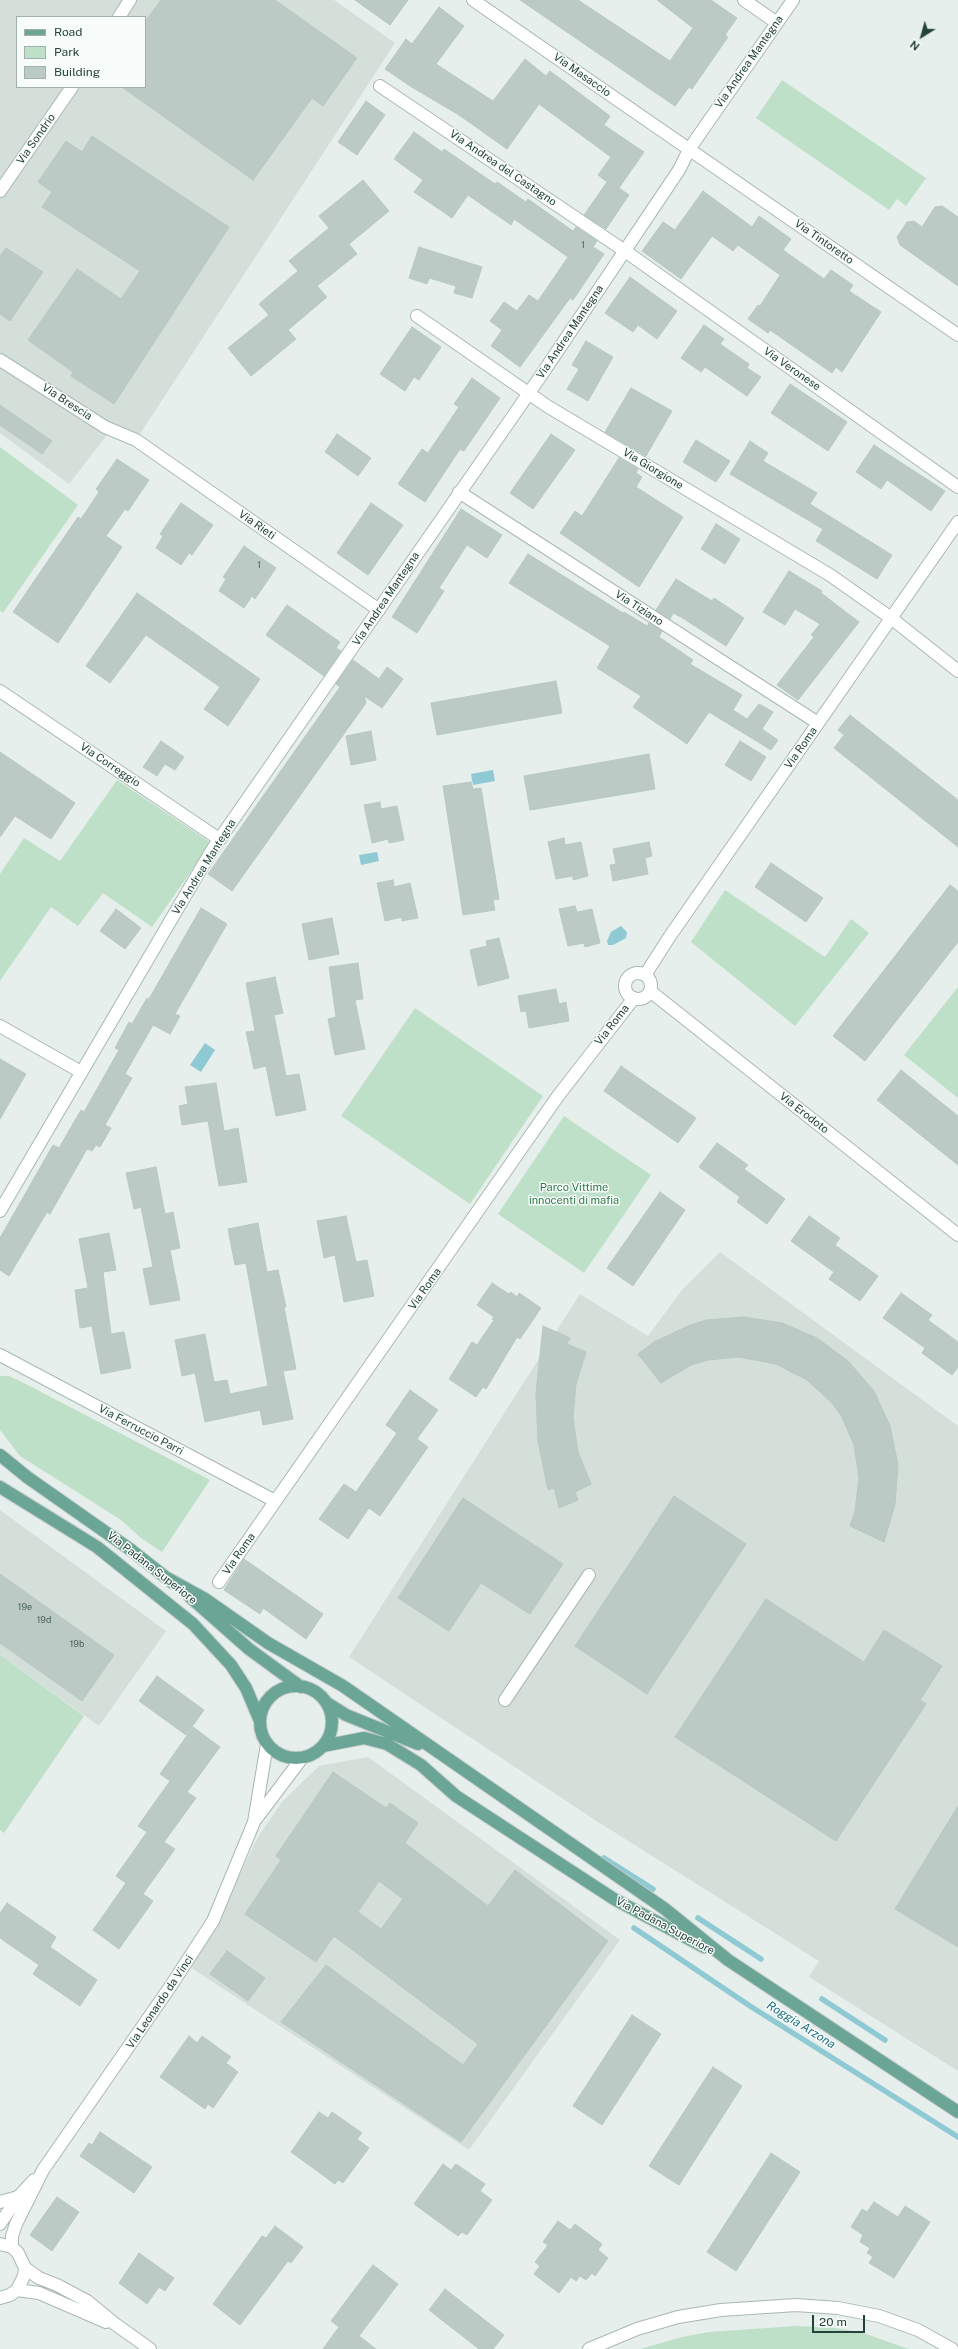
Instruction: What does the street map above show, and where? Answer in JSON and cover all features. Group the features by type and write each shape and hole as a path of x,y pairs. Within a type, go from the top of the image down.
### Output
{"main road":[{"name":"Via Padana Superiore","path":"0,1455 26,1477 125,1545 167,1578 249,1650 301,1687 318,1694 327,1703 346,1715 443,1755 665,1909 728,1960"},
{"name":"Via Padana Superiore","path":"0,1487 97,1547 193,1624 231,1665 246,1688 260,1721 262,1733 267,1744"},
{"path":"167,1578 205,1599 268,1643 344,1686 443,1755"},
{"path":"260,1721 266,1703 274,1694 286,1687 301,1687"},
{"path":"323,1746 329,1737 332,1725 327,1703"},
{"name":"Via Padana Superiore","path":"302,1758 314,1754 323,1746 364,1738 387,1744 421,1765 456,1796 623,1905 728,1960"},
{"path":"267,1744 282,1755 302,1758"},
{"path":"728,1960 958,2112"}],"street":[{"path":"120,16 130,0"},
{"name":"Via Masaccio","path":"473,0 690,148"},
{"path":"744,0 777,23"},
{"name":"Via Andrea Mantegna","path":"0,1211 219,839 528,394 679,170 690,148 793,0"},
{"name":"Via Andrea del Castagno","path":"380,86 625,251"},
{"name":"Via Sondrio","path":"0,191 71,88"},
{"name":"Via Tintoretto","path":"690,148 958,335"},
{"name":"Via Veronese","path":"625,251 958,487"},
{"name":"Via Giorgione","path":"417,316 528,394 830,575 891,618 958,671"},
{"name":"Via Brescia","path":"0,360 106,427 136,440"},
{"name":"Via Rieti","path":"136,440 379,610"},
{"name":"Via Tiziano","path":"459,492 818,723"},
{"name":"Via Roma","path":"646,975 670,936 958,522"},
{"name":"Via Correggio","path":"0,691 219,839"},
{"path":"635,973 646,975 651,983 650,991 643,998 634,998 626,992 626,980 635,973"},
{"name":"Via Erodoto","path":"650,991 958,1235"},
{"name":"Via Roma","path":"219,1582 558,1096 634,998"},
{"path":"0,1026 81,1072"},
{"name":"Via Ferruccio Parri","path":"2,1358 275,1501"},
{"path":"505,1700 589,1575"},
{"name":"Via Leonardo da Vinci","path":"12,2247 12,2236 16,2224 44,2170 207,1931 218,1911 254,1822 267,1744"},
{"name":"Via Leonardo da Vinci","path":"254,1822 302,1758"},
{"name":"Via Leonardo da Vinci","path":"0,2224 18,2197 44,2170"},
{"path":"0,2202 18,2197"},
{"path":"0,2244 12,2247 23,2260 25,2268 22,2284 10,2295 0,2298"},
{"path":"25,2268 39,2278 58,2285 87,2301 115,2324 150,2349"},
{"path":"17,2290 39,2293 115,2324"},
{"path":"589,2349 624,2334 678,2317 721,2310 796,2305 838,2308 879,2316 918,2330 952,2349"}],"shaded area":[{"path":"0,0 334,0 395,43 136,440 114,426 69,484 0,433"},
{"path":"720,1252 958,1426 958,2071 809,1977 819,1961 595,1820 349,1657 580,1294 648,1336 682,1290"},
{"path":"0,1510 166,1631 99,1726 0,1655"},
{"path":"368,1757 620,1940 469,2150 190,1967 217,1922 258,1837 282,1802 319,1766"}],"green space":[{"path":"782,80 926,178 906,206 897,199 889,210 756,118"},
{"path":"0,447 78,505 3,613 0,611"},
{"path":"117,780 211,843 152,927 103,893 78,926 51,907 0,981 0,874 24,838 60,861"},
{"path":"725,890 825,957 851,919 869,933 795,1026 691,942"},
{"path":"958,987 958,1098 904,1055"},
{"path":"415,1008 543,1096 470,1204 341,1116"},
{"name":"Parco Vittime innocenti di mafia","path":"564,1116 651,1175 584,1273 498,1214"},
{"path":"0,1376 9,1376 22,1382 210,1480 162,1552 141,1538 121,1520 20,1456 0,1430"},
{"path":"0,1655 84,1716 4,1833 0,1830"},
{"path":"796,2326 835,2328 860,2332 909,2349 640,2349 682,2337 709,2332"}],"water":[{"path":"493,770 495,781 473,785 471,774"},
{"path":"377,852 379,861 361,865 359,855"},
{"path":"621,926 627,932 626,938 613,945 608,945 607,941 611,932"},
{"path":"205,1043 215,1050 201,1072 190,1065"}],"building":[{"path":"161,0 275,0 357,58 323,106 312,98 253,180 123,88 146,88 146,21"},
{"path":"355,0 408,0 390,25"},
{"path":"520,0 578,0 670,61 693,28 657,0 711,0 737,18 725,35 728,37 692,89 689,87 675,106"},
{"path":"439,7 464,26 436,64 493,101 525,59 546,76 550,71 610,116 604,125 644,152 619,188 629,195 606,229 584,215 607,182 598,175 611,157 539,104 507,149 459,115 410,86 385,69 406,39 412,44"},
{"path":"366,101 385,115 357,155 338,142"},
{"path":"414,132 442,152 444,149 495,184 497,182 526,202 528,199 573,231 576,227 597,241 593,247 604,254 573,300 570,298 520,367 491,346 502,330 490,321 504,302 517,311 529,295 538,301 568,257 514,219 511,225 468,195 452,218 414,192 423,180 394,159"},
{"path":"92,136 229,227 114,404 71,376 73,372 28,340 77,269 121,299 140,271 42,207 52,192 38,182 66,141 82,152"},
{"path":"363,180 389,211 349,244 357,254 317,286 327,297 288,330 296,339 251,376 228,348 269,315 259,304 298,271 289,261 329,228 319,216"},
{"path":"703,191 752,227 759,216 791,239 783,250 824,279 831,270 853,285 849,291 881,312 842,372 836,367 832,373 770,330 768,333 748,319 758,305 760,306 780,275 738,245 733,251 712,236 681,279 642,251 663,222 675,230"},
{"path":"942,206 958,217 958,286 900,245 897,237 907,222 914,221 922,227 935,207"},
{"path":"419,247 482,267 472,298 454,293 456,286 429,278 427,284 409,278"},
{"path":"6,248 43,272 10,321 0,314 0,256"},
{"path":"630,277 677,311 657,339 638,325 633,332 605,313"},
{"path":"704,325 724,339 720,344 749,364 747,368 761,377 747,396 705,367 701,372 681,358"},
{"path":"412,327 441,347 419,380 414,377 405,391 380,374"},
{"path":"586,341 613,357 588,401 567,389 579,369 572,365"},
{"path":"472,378 500,398 464,451 460,449 425,502 398,484 422,449 428,453 459,407 454,404"},
{"path":"790,384 847,422 828,451 771,413"},
{"path":"631,388 672,411 646,456 605,432"},
{"path":"0,405 52,441 42,454 0,425"},
{"path":"337,434 371,458 358,476 325,452"},
{"path":"551,434 575,450 533,509 510,493"},
{"path":"696,440 730,461 716,482 683,462"},
{"path":"750,441 768,453 763,461 817,493 810,504 892,555 877,579 816,541 823,529 730,474"},
{"path":"874,445 945,491 931,511 887,480 881,489 856,472"},
{"path":"619,458 638,469 636,473 642,477 636,487 683,517 639,587 560,533 575,511 582,516"},
{"path":"117,459 149,480 128,511 125,509 106,536 122,547 58,643 13,612 78,517 81,519 99,492 96,489"},
{"path":"181,503 213,525 192,555 189,553 181,565 156,548 163,536 160,534"},
{"path":"371,503 403,525 368,575 337,553"},
{"path":"461,509 502,535 487,558 467,545 439,588 444,591 417,633 392,617"},
{"path":"716,524 740,539 725,564 701,549"},
{"path":"244,546 276,568 255,599 252,596 244,608 219,591 226,579 223,577"},
{"path":"528,554 623,613 624,612 647,626 649,623 662,631 659,637 693,660 690,664 742,695 733,710 747,719 759,704 773,712 762,729 778,740 771,750 709,712 687,744 633,707 641,696 597,668 610,646 509,583"},
{"path":"789,571 822,591 821,593 859,622 798,700 777,685 814,637 811,635 820,624 795,609 785,625 763,612"},
{"path":"676,579 712,601 714,598 744,618 726,646 681,617 673,613 670,619 656,610"},
{"path":"137,593 260,679 228,726 204,709 220,687 146,635 110,683 86,666"},
{"path":"287,605 340,642 336,648 341,651 324,676 266,635"},
{"path":"353,660 379,679 387,667 403,679 382,708 364,696 366,703 232,891 208,874 340,687 336,684"},
{"path":"556,681 562,713 437,735 431,703"},
{"path":"850,715 958,800 958,847 834,748 844,735 838,730"},
{"path":"371,731 376,760 351,765 346,736"},
{"path":"161,741 184,757 175,770 165,764 157,776 143,767"},
{"path":"740,741 766,757 751,781 725,765"},
{"path":"0,752 75,803 51,839 15,816 0,837"},
{"path":"649,754 655,789 530,810 524,776"},
{"path":"471,782 473,789 481,788 499,899 493,900 495,910 463,915 443,786"},
{"path":"380,802 381,809 397,806 404,840 389,843 388,839 372,843 364,805"},
{"path":"564,838 565,845 581,842 588,876 573,880 573,876 556,879 548,842"},
{"path":"649,842 652,856 645,858 648,874 613,881 610,865 616,864 613,849"},
{"path":"771,863 823,898 806,922 755,887"},
{"path":"393,880 394,887 410,883 418,918 402,921 402,917 385,921 377,883"},
{"path":"950,885 958,891 958,942 865,1061 833,1036"},
{"path":"575,906 577,912 592,909 600,943 585,947 584,943 568,946 559,909"},
{"path":"201,908 227,924 175,1014 180,1016 170,1034 153,1025 125,1074 132,1078 105,1125 111,1128 100,1147 96,1145 92,1151 87,1149 50,1214 47,1212 9,1276 0,1270 0,1238 53,1145 59,1148 81,1110 84,1112 119,1050 115,1048 129,1022 132,1024 147,998 149,999"},
{"path":"116,909 141,928 125,949 100,931"},
{"path":"332,918 339,954 309,960 302,924"},
{"path":"499,938 509,978 478,986 470,950 487,946 486,941"},
{"path":"358,963 363,999 355,1000 365,1049 335,1055 328,1019 336,1017 329,967"},
{"path":"275,977 283,1013 274,1015 286,1076 299,1074 306,1110 276,1116 266,1066 254,1069 246,1032 255,1031 246,983"},
{"path":"556,989 559,1004 566,1002 569,1021 529,1028 526,1011 521,1012 518,996"},
{"path":"0,1059 26,1074 0,1119"},
{"path":"621,1066 696,1118 678,1143 604,1091"},
{"path":"901,1070 958,1116 958,1165 877,1100"},
{"path":"216,1083 224,1131 238,1128 247,1182 219,1186 208,1121 182,1125 179,1106 188,1104 185,1087"},
{"path":"717,1143 748,1165 744,1169 785,1199 767,1224 737,1202 740,1197 699,1167"},
{"path":"156,1167 165,1214 173,1212 180,1248 170,1250 180,1300 150,1305 143,1269 153,1267 141,1207 134,1209 126,1173"},
{"path":"660,1192 685,1210 633,1286 607,1268"},
{"path":"346,1216 356,1262 367,1260 374,1296 344,1302 335,1255 324,1258 317,1221"},
{"path":"809,1216 840,1238 835,1245 878,1276 860,1301 829,1279 834,1272 791,1241"},
{"path":"258,1223 267,1272 278,1270 286,1307 284,1307 296,1369 283,1371 293,1419 263,1425 260,1410 205,1422 195,1373 182,1376 175,1340 205,1334 214,1382 227,1380 230,1394 268,1386 246,1263 235,1265 228,1229"},
{"path":"109,1233 116,1270 103,1272 111,1334 124,1332 131,1368 101,1374 92,1326 80,1328 75,1290 88,1288 79,1239"},
{"path":"492,1283 509,1294 511,1292 517,1297 519,1293 541,1308 520,1339 517,1337 486,1389 483,1387 476,1397 449,1379 472,1342 477,1345 494,1320 492,1319 494,1317 477,1305"},
{"path":"901,1293 932,1315 928,1320 958,1342 958,1367 952,1375 922,1353 925,1348 883,1318"},
{"path":"744,1317 782,1323 817,1338 848,1361 874,1391 890,1426 898,1465 895,1504 884,1542 850,1526 855,1511 859,1478 854,1445 841,1415 831,1402 807,1380 776,1364 739,1357 708,1360 691,1365 661,1383 638,1354 654,1342 688,1326 706,1320"},
{"path":"543,1326 570,1338 567,1344 586,1352 576,1384 573,1418 578,1452 591,1484 575,1492 578,1500 559,1508 554,1488 548,1490 538,1441 536,1393"},
{"path":"410,1390 438,1410 417,1439 428,1447 380,1516 369,1508 348,1539 319,1519 344,1484 356,1492 397,1433 386,1425"},
{"path":"674,1496 746,1544 647,1694 575,1646"},
{"path":"463,1498 563,1564 530,1614 481,1583 449,1631 398,1598"},
{"path":"244,1559 323,1614 306,1639 263,1608 260,1614 224,1590"},
{"path":"0,1574 114,1655 82,1701 0,1643"},
{"path":"766,1599 864,1662 884,1630 942,1666 920,1700 926,1704 836,1841 675,1737"},
{"path":"157,1676 204,1710 186,1735 139,1701"},
{"path":"193,1727 220,1747 187,1792 196,1798 164,1842 175,1849 143,1894 153,1901 119,1949 93,1930 126,1883 116,1876 147,1832 138,1826 170,1781 160,1774"},
{"path":"333,1772 386,1808 390,1803 418,1823 405,1843 488,1906 515,1870 608,1941 461,2142 281,2022 326,1965 463,2065 478,2044 334,1936 316,1962 245,1914 281,1860 276,1856","holes":["379,1881 403,1899 381,1929 358,1912"]},
{"path":"958,1806 958,1947 895,1909"},
{"path":"7,1903 56,1937 50,1947 97,1980 80,2006 33,1974 39,1965 0,1938 0,1913"},
{"path":"227,1951 265,1978 248,2001 210,1974"},
{"path":"632,2015 661,2034 602,2125 573,2106"},
{"path":"189,2036 197,2043 202,2036 231,2057 226,2063 238,2072 213,2108 208,2104 205,2109 160,2077"},
{"path":"713,2067 742,2086 679,2185 649,2166"},
{"path":"319,2112 328,2118 332,2112 362,2133 357,2139 369,2148 343,2183 338,2180 335,2184 291,2152"},
{"path":"100,2132 152,2167 134,2193 80,2156 89,2143 92,2145"},
{"path":"771,2153 800,2172 736,2271 707,2252"},
{"path":"443,2164 451,2170 456,2164 485,2184 480,2191 492,2200 467,2235 462,2232 458,2236 414,2204"},
{"path":"57,2197 79,2212 52,2251 30,2235"},
{"path":"874,2202 898,2217 905,2206 930,2222 894,2278 869,2263 873,2257 867,2253 870,2248 860,2242 863,2235 851,2227 862,2209 867,2212"},
{"path":"558,2221 570,2230 575,2224 602,2244 598,2250 608,2258 595,2276 592,2273 586,2280 580,2276 576,2281 571,2277 559,2293 534,2274 540,2266 535,2262 548,2245 543,2242"},
{"path":"275,2226 303,2247 291,2263 288,2261 240,2325 213,2304 262,2236 266,2238"},
{"path":"139,2253 174,2278 165,2291 159,2287 147,2304 119,2283"},
{"path":"373,2265 398,2284 359,2336 376,2349 323,2349 339,2327 331,2321"},
{"path":"445,2289 504,2335 493,2349 479,2349 429,2310"}],"waterway":[{"path":"604,1858 653,1889"},
{"path":"698,1918 761,1959"},
{"name":"Roggia Arzona","path":"634,1928 750,2006 958,2137"},
{"path":"822,1999 885,2040"}]}
